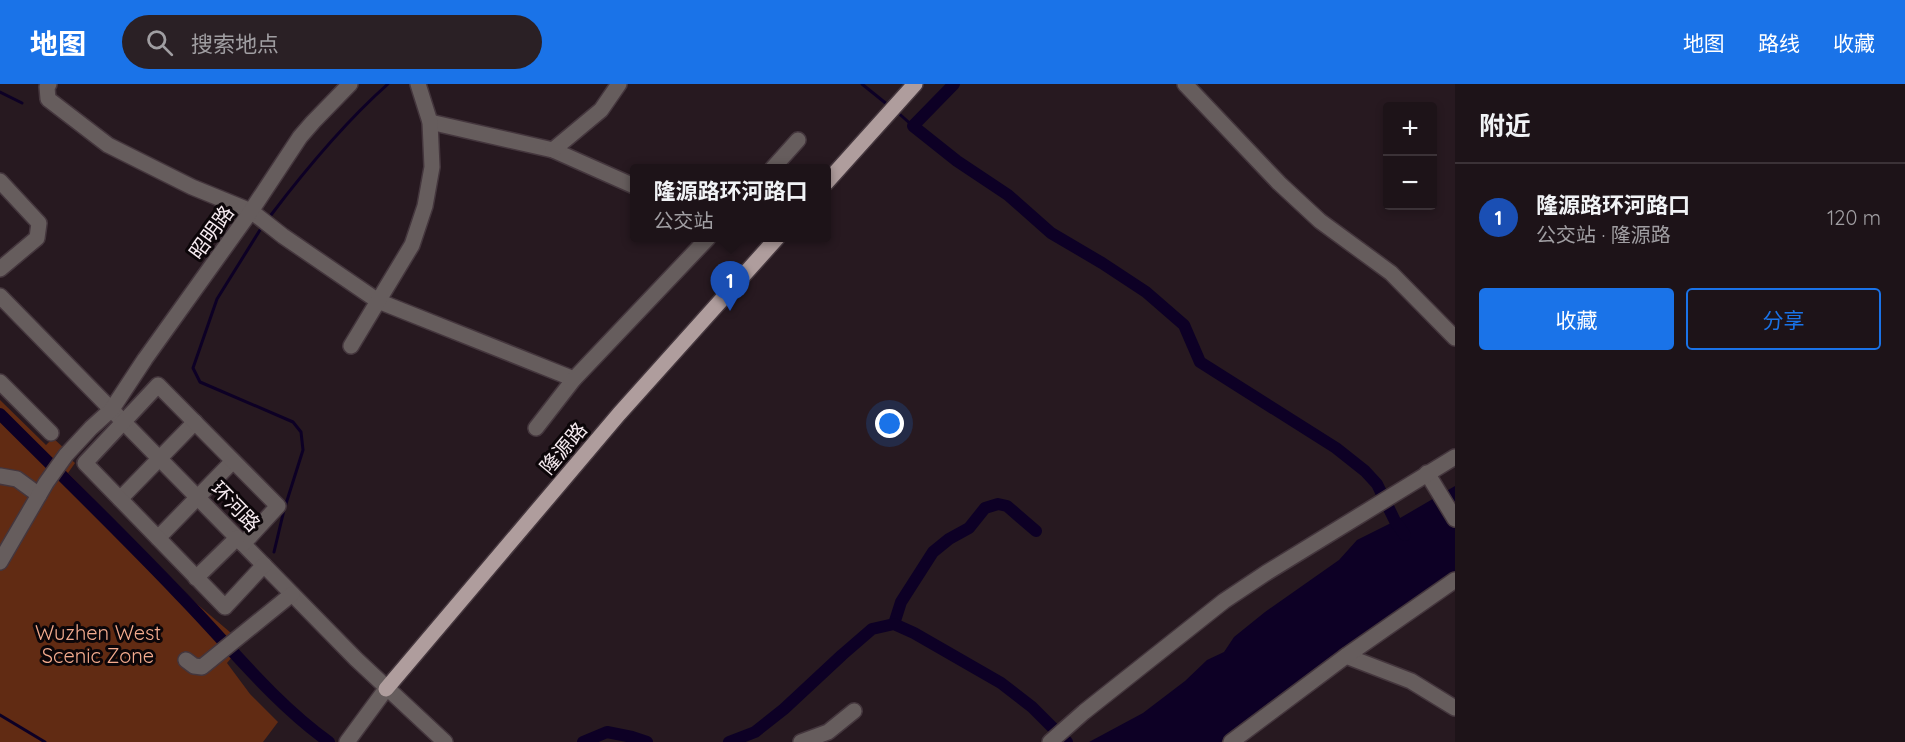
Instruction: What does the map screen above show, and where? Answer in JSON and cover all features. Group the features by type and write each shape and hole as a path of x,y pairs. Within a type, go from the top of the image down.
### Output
{"main road":[{"path":"831,177 913,86"},
{"name":"隆源路","path":"386,689 619,414 773,242"}],"street":[{"path":"49,84 48,99 108,145 192,187 251,212 378,301 574,379"},
{"name":"昭明路","path":"0,561 42,489 66,455 91,428 112,410 251,212 300,137 350,84"},
{"path":"351,346 412,245 425,206 432,167 430,122 418,84"},
{"path":"553,150 601,110 619,84"},
{"path":"1185,84 1265,168 1320,221 1391,273 1455,338"},
{"path":"430,122 553,150 630,184"},
{"path":"776,164 798,140"},
{"path":"0,181 39,223 37,238 0,269"},
{"path":"536,428 574,379 703,242"},
{"name":"环河路","path":"0,296 386,689 445,742"},
{"path":"0,382 51,433"},
{"path":"196,578 278,506 158,385 85,463 196,578 225,607 264,565"},
{"path":"120,499 195,422"},
{"path":"1057,736 1224,601 1384,500 1431,479 1455,457"},
{"path":"158,538 234,461"},
{"path":"0,477 16,479 42,489"},
{"path":"1431,479 1455,519"},
{"path":"1231,742 1346,656 1455,580"},
{"path":"186,660 194,666 202,666 292,594"},
{"path":"1346,656 1411,681 1455,708"},
{"path":"351,737 386,689"},
{"path":"801,742 828,732 854,711"}],"green space":[{"name":"Wuzhen West Scenic Zone","path":"0,400 46,445 53,438 66,450 66,455 75,463 68,473 197,604 231,633 227,637 237,651 227,663 250,694 278,722 263,742 0,742"}],"shaded area":[{"path":"1455,486 1455,575 1221,742 1089,742 1143,713 1185,681 1207,660 1224,652 1234,637 1265,612 1339,560 1357,540"}],"waterway":[{"path":"271,215 326,147 388,84"},
{"path":"862,84 888,105"},
{"path":"954,84 913,126 957,161 1008,195 1051,233 1146,292 1184,325 1200,362 1336,448 1365,471 1377,484 1395,521 1405,535"},
{"path":"0,92 22,103"},
{"path":"896,111 913,126"},
{"path":"260,230 217,299 193,368 200,382 293,422 301,432 303,450 284,510 274,552"},
{"path":"0,414 158,572 288,709 329,742"},
{"path":"894,624 901,602 933,552 949,539 969,528 985,508 998,504 1007,506 1036,531"},
{"path":"729,742 755,732 784,709 872,629 894,624 1001,683 1032,707 1067,742"},
{"path":"0,715 45,742"},
{"path":"583,742 607,732 647,742"}],"place":[{"name":"隆源路环河路口","path":"730,311"}]}
